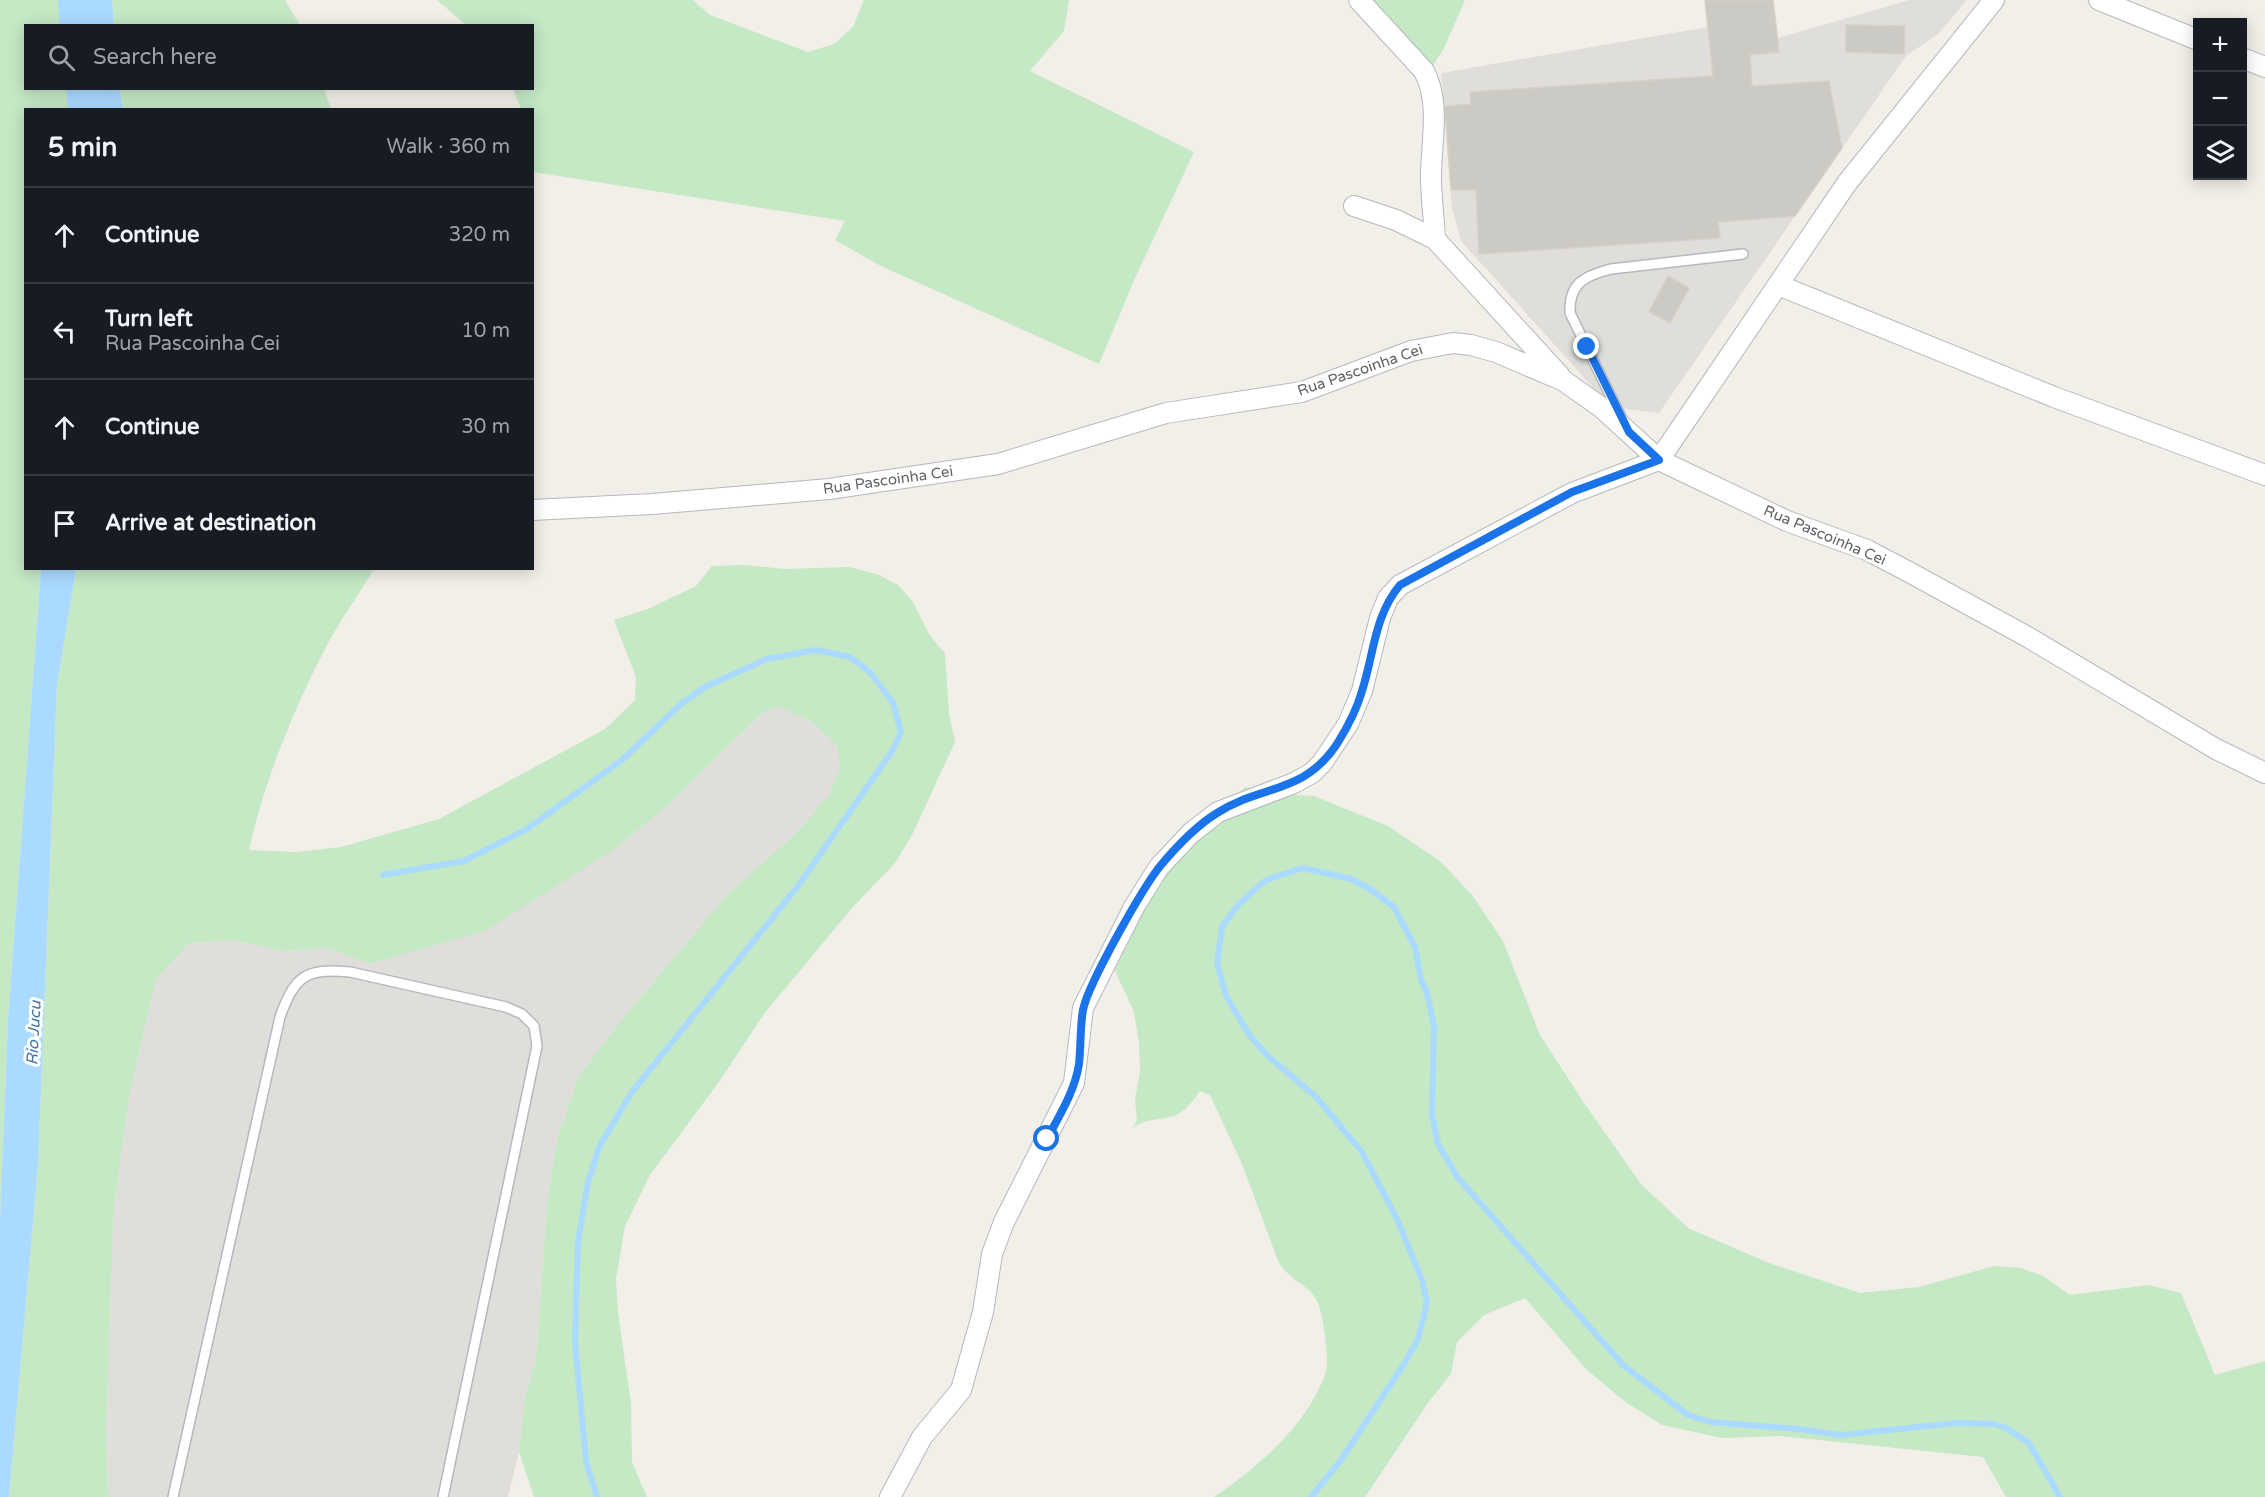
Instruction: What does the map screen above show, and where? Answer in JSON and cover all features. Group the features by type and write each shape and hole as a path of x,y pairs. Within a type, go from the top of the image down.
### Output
{"street":[{"path":"1359,0 1424,71 1431,84 1434,103 1431,180 1435,239"},
{"path":"890,1497 918,1443 961,1390 983,1312 992,1254 1004,1222 1074,1083 1083,1008 1134,907 1160,867 1191,833 1218,812 1294,783 1312,773 1322,763 1336,744 1353,713 1362,691 1380,618 1388,598 1400,585 1572,492 1659,460 1846,183 1994,0"},
{"path":"2099,0 2193,38"},
{"path":"2247,60 2265,67"},
{"path":"1354,206 1396,219 1435,239 1564,381"},
{"path":"1778,285 2044,393 2265,475"},
{"name":"Rua Pascoinha Cei","path":"534,510 652,504 829,489 998,464 1166,413 1302,392 1411,351 1453,343 1496,351 1564,381 1629,432 1659,460 1787,521 1867,550 2026,636 2216,749 2265,774"}],"lane":[{"path":"1629,432 1570,313 1570,297 1578,283 1591,274 1611,269 1743,254"},
{"path":"173,1497 280,1017 290,988 304,977 331,970 350,972 506,1007 522,1014 534,1026 537,1046 442,1497"}],"shaded area":[{"path":"1705,0 1773,0 1778,38 1909,0 1967,0 1938,34 1906,56 1659,413 1616,408 1607,403 1461,241 1452,208 1441,73 1708,27"},
{"path":"778,707 811,721 837,746 840,768 829,795 798,831 726,896 618,1024 578,1077 557,1140 547,1204 536,1359 526,1399 519,1452 508,1497 108,1497 106,1430 114,1205 130,1092 156,979 190,943 233,940 282,951 328,948 370,964 518,909 615,849 670,804 763,712"}],"green space":[{"path":"0,0 76,0 83,24 24,24 24,90 95,90 95,108 24,108 24,570 41,570 8,1021 0,1220"},
{"path":"112,0 285,0 299,24 114,24"},
{"path":"437,0 693,0 710,15 808,52 834,44 853,27 864,0 1069,0 1064,31 1030,71 1194,152 1135,278 1099,364 881,266 835,240 845,221 534,172 534,108 521,108 513,90 534,90 534,24 465,24"},
{"path":"1353,0 1465,0 1444,48 1420,86 1398,51"},
{"path":"120,90 324,90 331,108 123,108"},
{"path":"744,565 785,569 849,567 877,574 898,585 913,602 929,634 945,654 949,714 955,742 912,835 895,863 852,908 764,1014 721,1079 650,1175 625,1226 616,1279 618,1313 631,1404 632,1462 647,1497 534,1497 519,1452 525,1399 536,1359 547,1204 557,1140 578,1077 618,1024 726,896 798,831 829,795 840,768 837,746 811,721 778,707 763,712 670,804 615,849 485,931 369,964 328,948 282,951 233,940 190,943 156,979 130,1092 114,1205 106,1430 108,1497 9,1497 38,1165 57,685 76,570 373,570 330,641 301,699 271,774 249,850 297,852 341,847 439,819 605,729 635,700 636,677 614,620 648,609 696,586 712,566"},
{"path":"1245,787 1283,794 1314,796 1388,826 1440,861 1472,895 1503,941 1540,1035 1584,1103 1641,1184 1688,1228 1769,1263 1860,1293 1919,1287 1994,1266 2021,1268 2043,1276 2070,1295 2149,1285 2181,1293 2215,1375 2265,1361 2265,1497 2006,1497 1983,1457 1780,1436 1722,1438 1662,1425 1624,1401 1586,1369 1525,1298 1484,1315 1457,1342 1451,1374 1430,1400 1365,1497 1214,1497 1264,1458 1280,1443 1308,1409 1327,1366 1324,1327 1315,1297 1288,1274 1278,1261 1242,1164 1210,1095 1200,1091 1180,1113 1171,1117 1146,1121 1133,1128 1137,1120 1135,1101 1140,1071 1139,1043 1134,1012 1115,971 1120,955 1157,878"}],"water":[{"path":"76,0 112,0 114,24 83,24"},
{"path":"95,90 120,90 123,108 95,108"},
{"name":"Rio Jucu","path":"41,570 76,570 57,685 38,1165 9,1497 0,1497 0,1220 8,1021"}],"building":[{"path":"1705,0 1773,0 1779,52 1750,55 1752,86 1829,81 1842,148 1795,216 1718,222 1720,238 1479,254 1476,190 1451,190 1445,106 1471,104 1470,92 1713,76"},
{"path":"1846,25 1905,26 1904,54 1846,52"},
{"path":"1668,276 1689,288 1670,323 1649,312"}],"waterway":[{"name":"Rio Jucu","path":"77,0 79,24"},
{"name":"Rio Jucu","path":"85,90 87,108"},
{"path":"383,875 464,861 527,829 622,760 681,704 705,687 767,659 816,650 850,657 870,672 893,703 901,732 893,750 798,886 632,1092 600,1145 588,1182 578,1241 575,1343 586,1461 597,1497"},
{"path":"1311,1497 1341,1460 1404,1364 1418,1339 1427,1302 1422,1280 1397,1219 1362,1152 1316,1097 1269,1057 1250,1036 1226,996 1217,963 1222,927 1238,905 1266,880 1303,868 1351,879 1370,889 1394,907 1415,947 1421,980 1427,993 1434,1026 1432,1115 1438,1144 1458,1178 1624,1366 1688,1415 1710,1422 1799,1429 1840,1435 1957,1423 1993,1424 2006,1428 2029,1443 2060,1497"}],"route":[{"path":"1047,1139 1074,1083 1078,1065 1083,1008 1134,907 1160,867 1191,833 1218,812 1294,783 1312,773 1322,763 1348,724 1362,691 1380,618 1388,598 1400,585 1417,574 1572,492 1659,460 1629,432 1587,347"}]}
